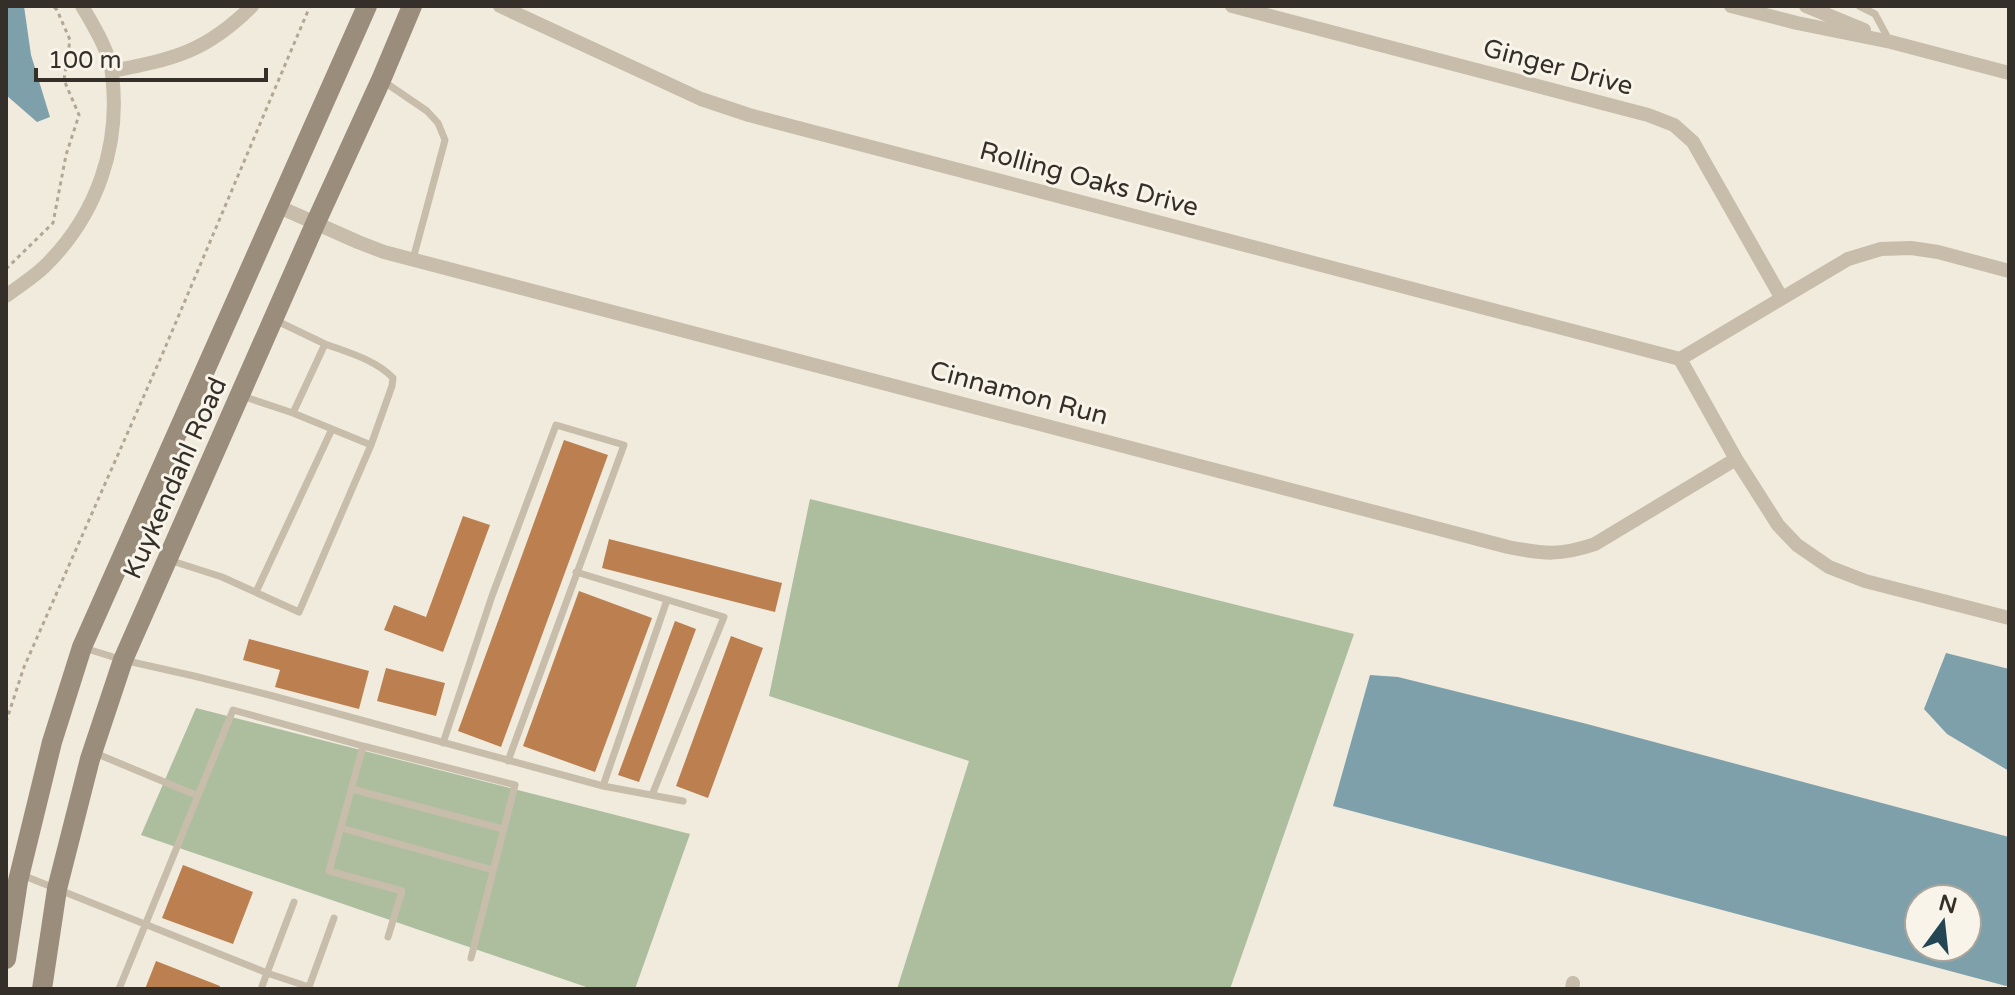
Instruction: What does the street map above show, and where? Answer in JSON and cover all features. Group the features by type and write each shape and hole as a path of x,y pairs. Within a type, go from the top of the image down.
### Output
{"main road":[{"name":"Kuykendahl Road","path":"6,959 20,874 52,742 82,647 367,6"},
{"name":"Kuykendahl Road","path":"42,989 57,889 93,752 123,660 412,6"}],"street":[{"path":"6,296 45,266 70,236 93,201 106,167 114,127 112,71 96,28 82,6"},
{"path":"112,71 160,62 199,48 231,27 252,6"},
{"name":"Rolling Oaks Drive","path":"500,6 701,99 749,115 1680,359"},
{"name":"Ginger Drive","path":"1232,6 1648,115 1674,125 1693,142 1781,297"},
{"path":"1731,6 1891,42 2009,73"},
{"path":"1803,6 1891,42"},
{"name":"Cinnamon Run","path":"277,206 358,242 413,259 1542,554 1571,552 1595,544 1736,459"},
{"path":"2009,271 1938,252 1911,248 1881,249 1848,259 1680,359 1736,459 1778,525 1797,545 1829,567 1865,581 2009,618"}],"lane":[{"path":"1797,23 1803,6"},
{"path":"1859,6 1875,14 1891,42"},
{"path":"381,80 427,111 438,123 445,140 413,259"},
{"path":"167,560 222,577 299,612 371,445 393,378 372,363 273,319"},
{"path":"293,413 325,344"},
{"path":"240,395 371,445"},
{"path":"443,743 492,596 556,425 624,445 508,761"},
{"path":"256,592 332,429"},
{"path":"576,572 724,617 652,795"},
{"path":"603,786 667,600"},
{"path":"82,647 603,786 683,801"},
{"path":"119,989 233,710 515,785 471,958"},
{"path":"363,746 329,871 402,891 388,937"},
{"path":"93,752 198,796"},
{"path":"352,789 503,829"},
{"path":"341,828 493,870"},
{"path":"20,874 309,988 334,918"},
{"path":"261,989 294,902"}],"path":[{"path":"6,269 53,223 66,155 79,115 64,80 70,40 53,6"},
{"path":"6,722 24,667 162,355 310,6"}],"green space":[{"path":"810,499 1354,634 1230,989 897,989 969,761 769,696"},
{"path":"196,708 690,834 635,989 592,989 141,835"}],"water":[{"path":"6,6 24,6 31,55 50,117 37,122 6,95"},
{"path":"1946,653 2009,669 2009,771 1947,734 1924,709"},
{"path":"1370,675 1398,677 1587,724 2009,837 2009,985 1920,963 1983,963 1983,883 1903,883 1903,958 1333,806"}],"building":[{"path":"564,440 608,455 501,747 458,731"},
{"path":"463,516 490,525 443,652 384,630 394,605 426,617"},
{"path":"609,539 782,583 775,612 602,568"},
{"path":"579,591 652,618 595,772 523,746"},
{"path":"675,621 696,629 639,782 618,775"},
{"path":"731,636 763,648 708,798 676,786"},
{"path":"249,639 369,671 359,709 275,687 280,670 243,660"},
{"path":"386,668 445,683 436,716 377,701"},
{"path":"183,865 253,892 233,944 162,918"},
{"path":"156,961 220,986 219,989 145,989"}]}
